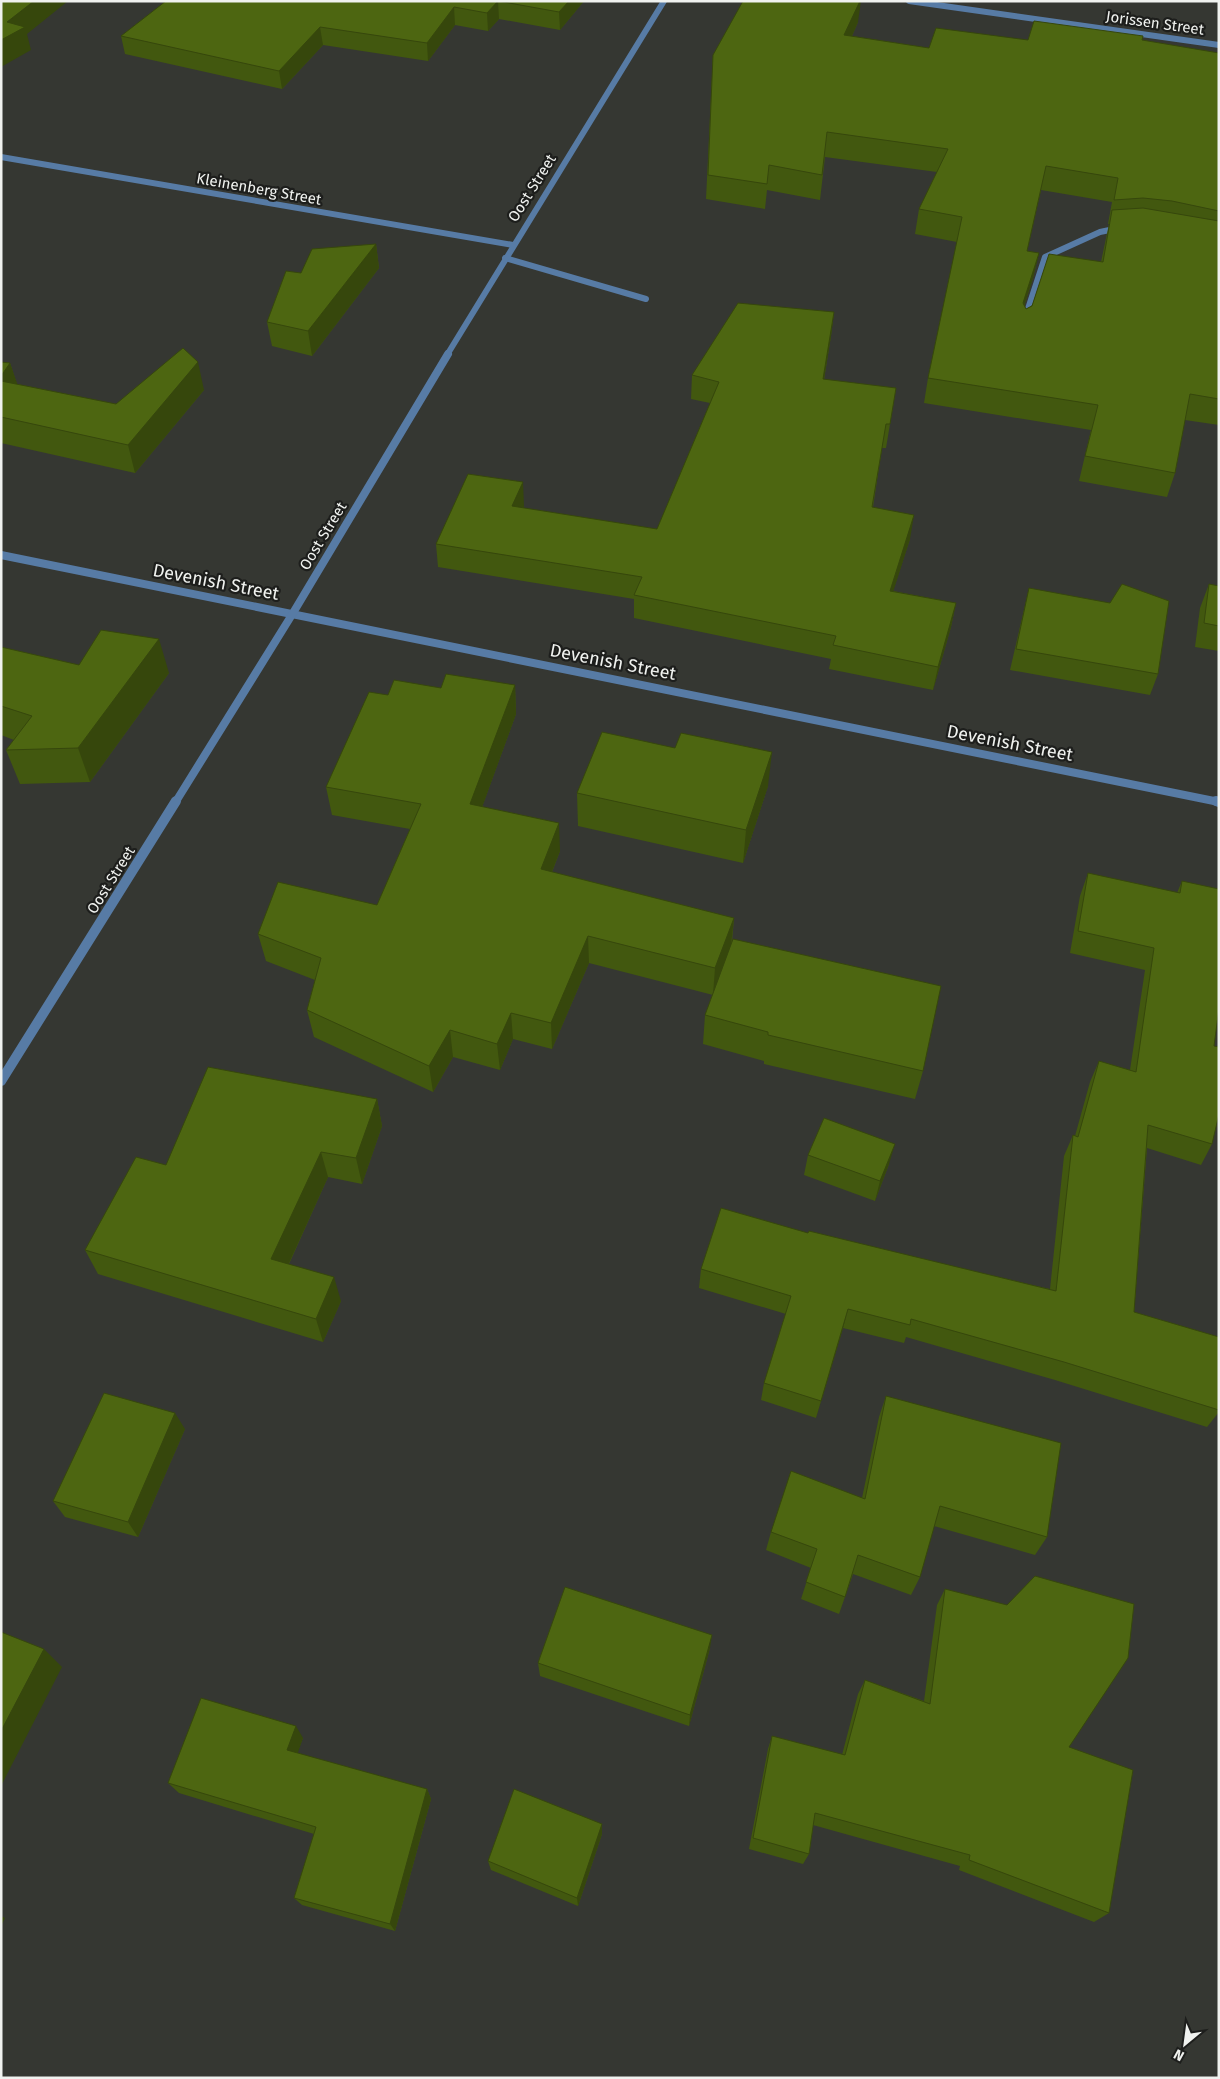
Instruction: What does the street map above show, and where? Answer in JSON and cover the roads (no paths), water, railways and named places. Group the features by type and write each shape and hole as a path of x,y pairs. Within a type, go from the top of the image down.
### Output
{"street":[{"name":"Oost Street","path":"1,1081 293,614 505,258 664,1"},
{"name":"Jorissen Street","path":"909,1 1219,45"},
{"name":"Kleinenberg Street","path":"1,157 513,245"},
{"path":"1022,329 1045,257 1100,232 1116,228 1131,228"},
{"path":"505,258 646,299"},
{"name":"Devenish Street","path":"1,555 1219,802"}]}
